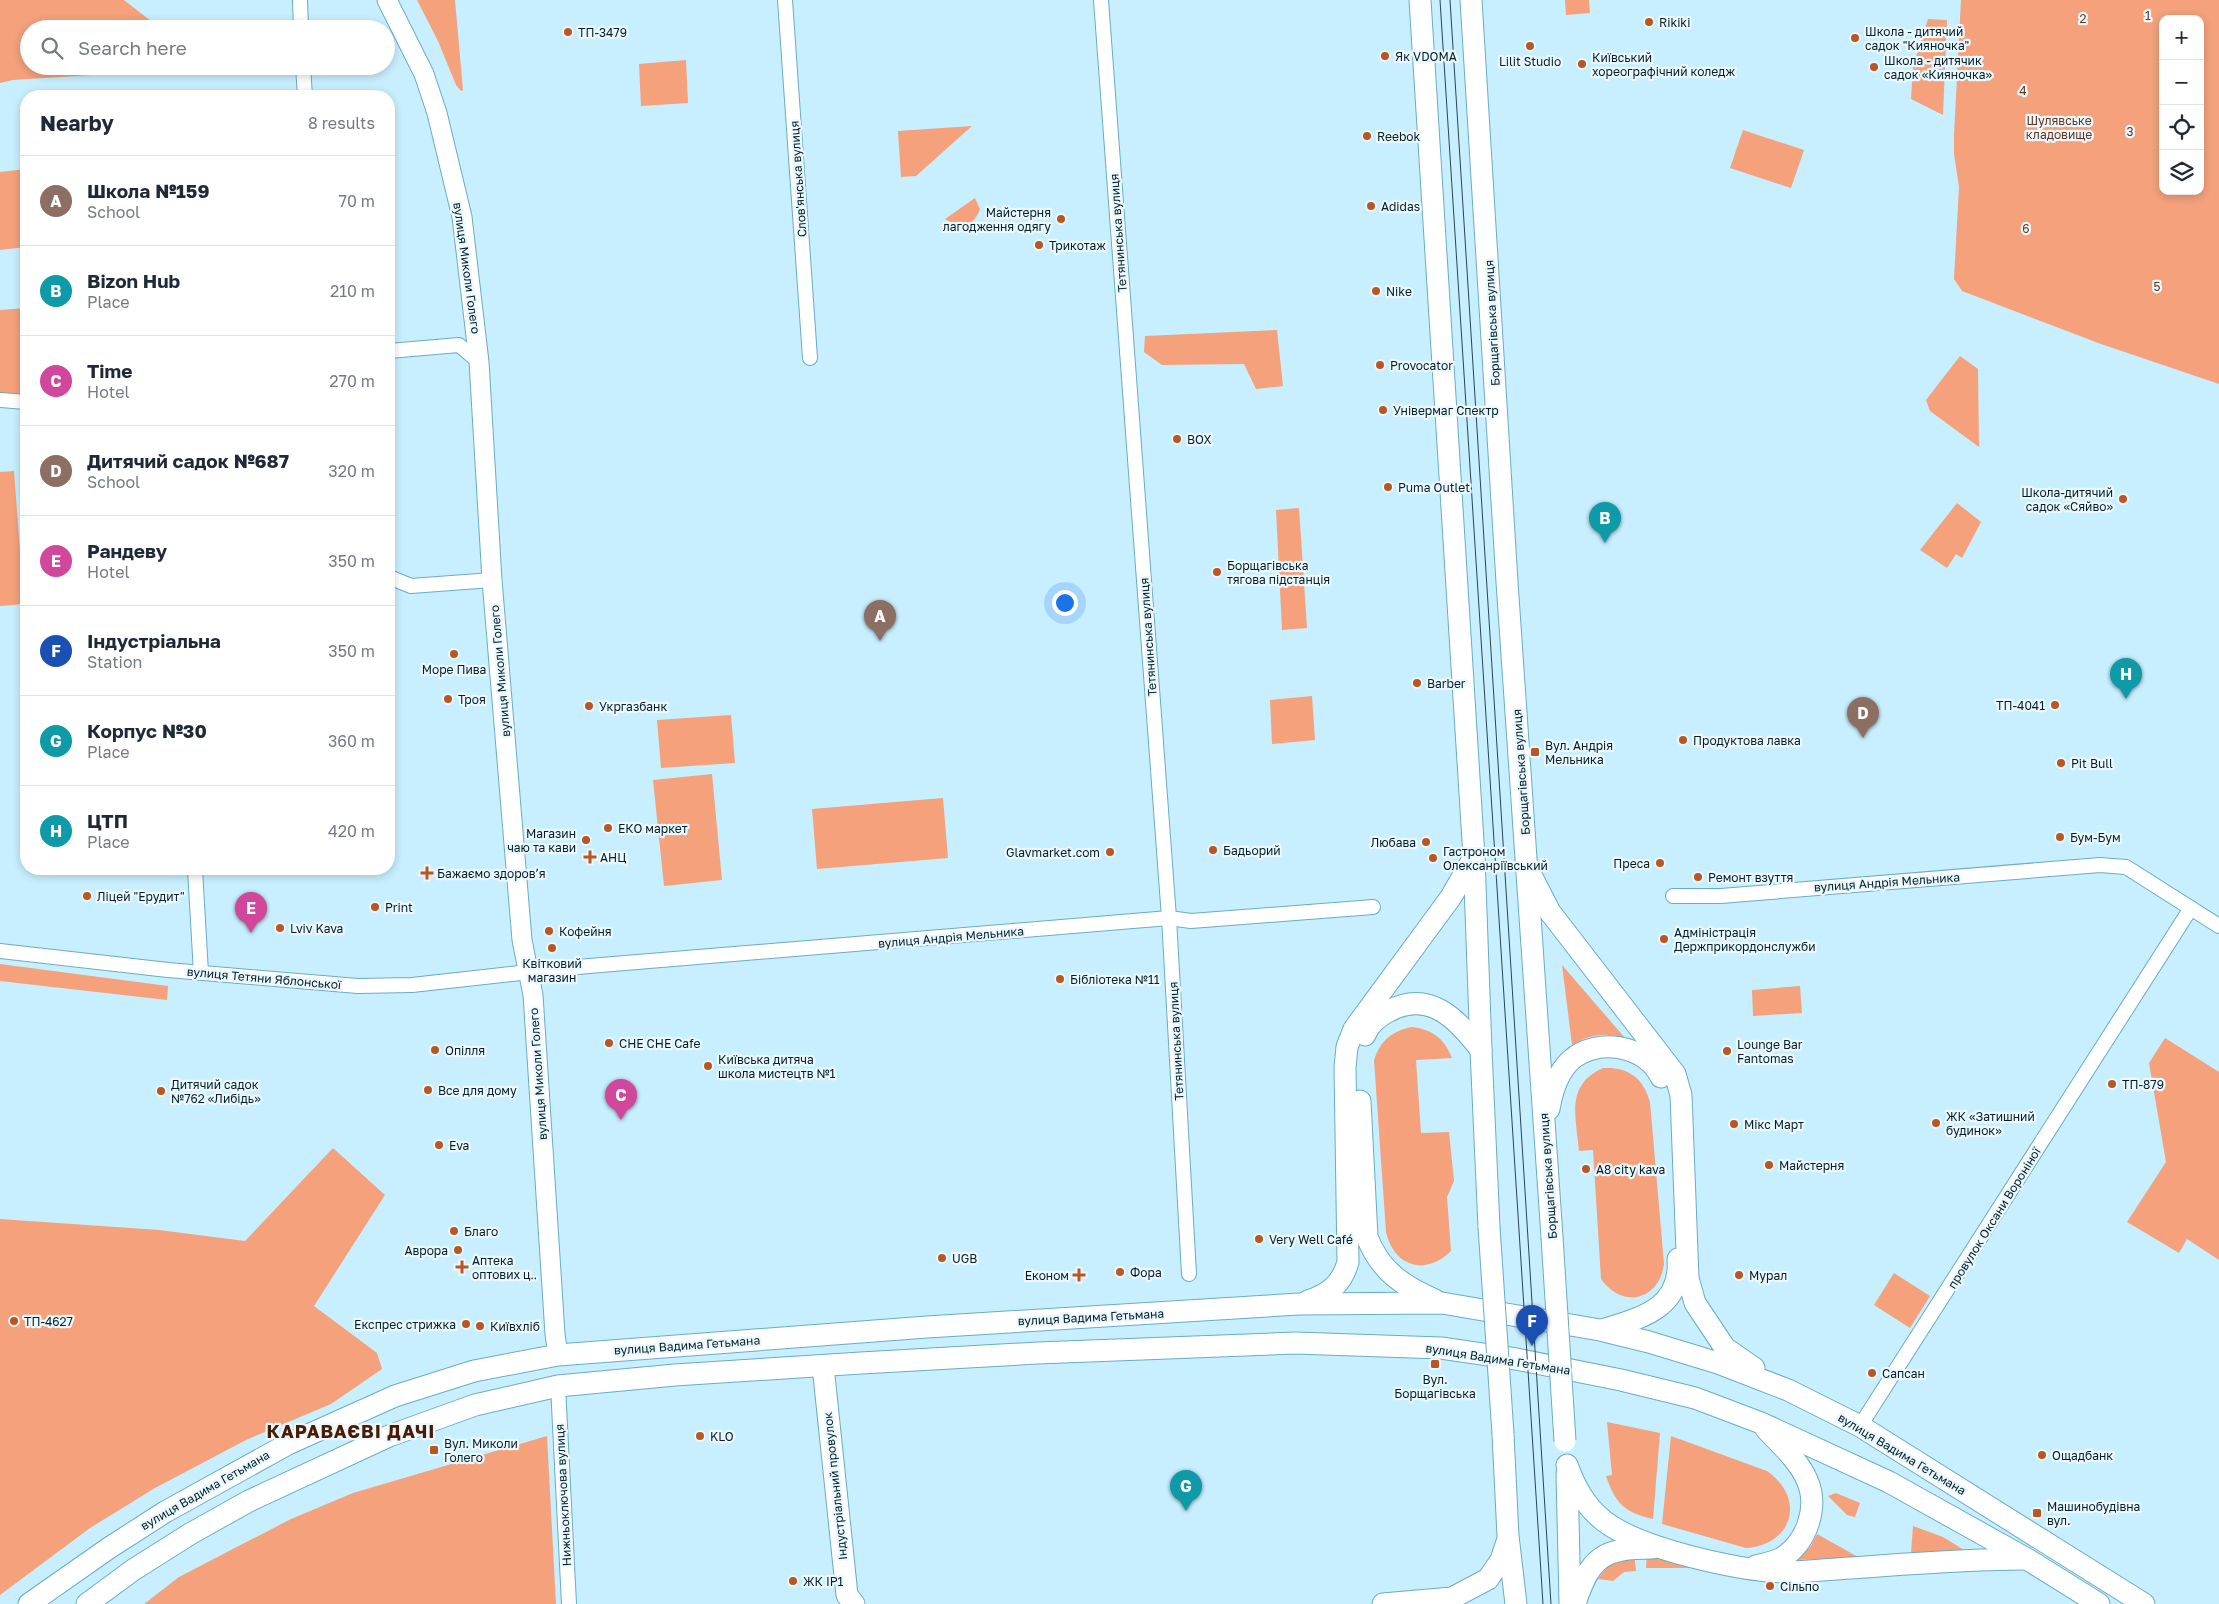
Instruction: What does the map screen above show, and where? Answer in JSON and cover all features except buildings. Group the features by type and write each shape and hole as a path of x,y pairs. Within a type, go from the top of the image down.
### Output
{"main road":[{"name":"вулиця Миколи Голего","path":"387,0 424,74 437,113 462,216 479,362 492,580 522,940 533,995 555,1334 558,1355"},
{"path":"1420,0 1474,857 1481,1050 1508,1536 1516,1604"},
{"name":"Борщагівська вулиця","path":"1471,0 1565,1442 1570,1604"},
{"path":"1298,1304 1324,1296 1336,1286 1345,1274 1348,1262 1345,1067 1347,1048 1354,1029 1451,897 1474,857"},
{"path":"1527,868 1550,912 1675,1074 1681,1095 1688,1278 1695,1303 1725,1348 1788,1390"},
{"path":"1442,1303 1410,1289 1396,1280 1372,1250 1367,1237 1358,1067 1359,1048 1367,1030 1380,1015 1398,1006 1417,1003 1440,1009 1455,1019 1481,1050"},
{"path":"1545,1139 1551,1094 1559,1075 1571,1060 1588,1050 1608,1046 1627,1049 1645,1058 1659,1072 1667,1090 1679,1269 1670,1296 1653,1312 1600,1330"},
{"name":"вулиця Вадима Гетьмана","path":"29,1604 164,1512 288,1444 395,1396 474,1372 558,1355 927,1326 1298,1304 1442,1303 1600,1330 1650,1342 1710,1360 1788,1390 1860,1426 2144,1604"},
{"name":"вулиця Вадима Гетьмана","path":"87,1604 133,1570 249,1501 389,1436 475,1405 558,1386 675,1375 1038,1353 1296,1343 1441,1348 1621,1380 1695,1398 1761,1423 1889,1482 2027,1560 2099,1604"},
{"name":"Індустріальний провулок","path":"823,1366 847,1595 854,1604"},
{"path":"1742,1569 1782,1558 1798,1542 1808,1526 1812,1514 1813,1500 1807,1479 1798,1465 1761,1423"},
{"path":"1566,1465 1576,1490 1605,1522 1624,1533 1662,1548 1742,1569 1786,1572 1976,1560 2027,1560"},
{"path":"1383,1604 1460,1601 1488,1579 1502,1560 1508,1536"},
{"path":"1575,1604 1583,1578 1603,1556 1630,1548 1662,1548"}],"street":[{"path":"300,0 301,20"},
{"name":"Слов'янська вулиця","path":"785,0 810,358"},
{"name":"Тетянинська вулиця","path":"1101,0 1169,918 1189,1274"},
{"path":"304,75 305,90"},
{"path":"395,350 459,345 479,362"},
{"path":"0,400 20,402"},
{"path":"395,579 411,586 492,580"},
{"name":"вулиця Андрія Мельника","path":"1673,896 1721,896 2100,865 2126,867 2219,926"},
{"path":"195,875 201,973"},
{"name":"вулиця Андрія Мельника","path":"528,972 1169,918 1192,921 1373,906"},
{"name":"провулок Оксани Вороніної","path":"1860,1426 2191,908"},
{"name":"вулиця Тетяни Яблонської","path":"0,951 201,973 358,986 412,985 528,972"},
{"name":"Нижньоключова вулиця","path":"558,1386 569,1604"}],"green space":[{"path":"0,0 124,0 150,20 20,20 20,75 92,75 13,80 0,83"},
{"path":"417,0 455,0 463,90 461,91 456,85 438,41"},
{"path":"1565,0 1589,0 1590,13 1566,15"},
{"name":"Шулявське кладовище","path":"1961,0 2219,0 2219,384 2101,344 1962,291 1954,279 1959,187 1954,154"},
{"path":"1928,19 1947,20 1943,115 1911,99 1913,67"},
{"path":"686,60 688,103 641,106 639,64"},
{"path":"972,126 916,176 901,177 898,131"},
{"path":"1743,130 1804,150 1791,188 1730,168"},
{"path":"20,170 20,248 0,250 0,172"},
{"path":"975,198 980,209 974,220 970,223 961,225 945,219"},
{"path":"20,308 20,403 0,402 0,310"},
{"path":"1277,330 1283,386 1256,389 1244,364 1162,365 1144,352 1145,336"},
{"path":"1960,356 1978,369 1979,447 1930,411 1926,400"},
{"path":"14,471 20,551 20,604 0,606 0,472"},
{"path":"1957,503 1981,522 1962,558 1956,554 1947,568 1920,550"},
{"path":"1299,508 1307,628 1282,630 1276,510"},
{"path":"1312,696 1315,740 1272,744 1270,700"},
{"path":"731,715 735,763 661,768 657,720"},
{"path":"712,774 722,880 664,886 653,780"},
{"path":"943,798 948,858 817,869 812,809"},
{"path":"0,964 168,986 167,1000 0,981"},
{"path":"1562,965 1625,1038 1598,1035 1585,1038 1572,1045"},
{"path":"1800,986 1802,1013 1753,1016 1752,990"},
{"path":"1412,1027 1426,1030 1437,1036 1445,1045 1452,1058 1416,1060 1421,1133 1449,1132 1454,1181 1447,1197 1451,1251 1431,1264 1422,1265 1412,1264 1403,1260 1390,1244 1386,1232 1374,1060 1380,1047 1388,1038 1399,1031"},
{"path":"2165,1038 2219,1072 2219,1260 2187,1239 2179,1253 2127,1222 2166,1162 2149,1063"},
{"path":"1603,1068 1620,1069 1633,1075 1643,1086 1650,1102 1664,1264 1661,1276 1655,1286 1647,1293 1638,1297 1619,1295 1601,1279 1593,1150 1579,1151 1575,1114 1578,1093 1583,1083 1591,1075"},
{"path":"333,1148 385,1195 314,1306 377,1353 382,1369 331,1404 246,1440 155,1488 90,1528 0,1595 0,1219 159,1230 245,1241"},
{"path":"1894,1273 1930,1296 1910,1328 1874,1305"},
{"path":"1607,1422 1660,1433 1653,1519 1643,1517 1628,1510 1617,1500 1609,1485 1606,1476 1612,1475"},
{"path":"547,1436 556,1604 144,1604 179,1577 291,1519 353,1493"},
{"path":"1671,1436 1767,1471 1779,1482 1787,1494 1790,1506 1789,1518 1784,1529 1775,1539 1762,1545 1746,1548 1662,1524"},
{"path":"1836,1493 1860,1503 1855,1517 1847,1515 1828,1496"},
{"path":"1913,1526 1943,1537 1964,1550 1911,1553"},
{"path":"1817,1534 1858,1557 1795,1560 1811,1546"},
{"path":"1634,1552 1636,1571 1624,1572 1613,1581 1598,1579 1607,1567"},
{"path":"1647,1552 1711,1568 1646,1568"}],"tram line":[{"path":"1440,0 1543,1604"},
{"path":"1450,0 1551,1604"}],"place":[{"name":"Rikiki","path":"1649,22"},
{"name":"ТП-3479","path":"568,32"},
{"name":"Школа - дитячий садок \"Кияночка\"","path":"1855,38"},
{"name":"Lilit Studio","path":"1530,46"},
{"name":"Як VDOMA","path":"1385,56"},
{"name":"Київський хореографічний коледж","path":"1582,64"},
{"name":"Школа - дитячик садок «Кияночка»","path":"1874,67"},
{"name":"Reebok","path":"1367,136"},
{"name":"Adidas","path":"1371,206"},
{"name":"Майстерня лагодження одягу","path":"1061,219"},
{"name":"Трикотаж","path":"1039,245"},
{"name":"Nike","path":"1376,291"},
{"name":"Provocator","path":"1380,365"},
{"name":"Універмаг Спектр","path":"1383,410"},
{"name":"BOX","path":"1177,439"},
{"name":"Puma Outlet","path":"1388,487"},
{"name":"Школа-дитячий садок «Сяйво»","path":"2123,499"},
{"name":"Bizon Hub","path":"1605,543"},
{"name":"Борщагівська тягова підстанція","path":"1217,572"},
{"name":"Школа №159","path":"880,641"},
{"name":"Море Пива","path":"454,654"},
{"name":"Barber","path":"1417,683"},
{"name":"Троя","path":"448,699"},
{"name":"ЦТП","path":"2126,699"},
{"name":"ТП-4041","path":"2055,705"},
{"name":"Укргазбанк","path":"589,706"},
{"name":"Дитячий садок №687","path":"1863,738"},
{"name":"Продуктова лавка","path":"1683,740"},
{"name":"Вул. Андрія Мельника","path":"1535,752"},
{"name":"Pit Bull","path":"2061,763"},
{"name":"ЕКО маркет","path":"608,828"},
{"name":"Бум-Бум","path":"2060,837"},
{"name":"Магазин чаю та кави","path":"586,840"},
{"name":"Любава","path":"1426,842"},
{"name":"Бадьорий","path":"1213,850"},
{"name":"Glavmarket.com","path":"1110,852"},
{"name":"АНЦ","path":"590,857"},
{"name":"Гастроном Олексанріївський","path":"1433,858"},
{"name":"Преса","path":"1660,863"},
{"name":"Бажаємо здоровʼя","path":"427,873"},
{"name":"Ремонт взуття","path":"1698,877"},
{"name":"Ліцей \"Ерудит\"","path":"87,896"},
{"name":"Print","path":"375,907"},
{"name":"Lviv Kava","path":"280,928"},
{"name":"Кофейня","path":"549,931"},
{"name":"Рандеву","path":"251,933"},
{"name":"Адміністрація Держприкордонслужби","path":"1664,939"},
{"name":"Квітковий магазин","path":"552,948"},
{"name":"Бібліотека №11","path":"1060,979"},
{"name":"CHE CHE Cafe","path":"609,1043"},
{"name":"Опілля","path":"435,1050"},
{"name":"Lounge Bar Fantomas","path":"1727,1051"},
{"name":"Київська дитяча школа мистецтв №1","path":"708,1066"},
{"name":"ТП-879","path":"2112,1084"},
{"name":"Все для дому","path":"428,1090"},
{"name":"Дитячий садок №762 «Либідь»","path":"161,1091"},
{"name":"Time","path":"621,1120"},
{"name":"ЖК «Затишний будинок»","path":"1936,1123"},
{"name":"Мікс Март","path":"1734,1124"},
{"name":"Eva","path":"439,1145"},
{"name":"Майстерня","path":"1769,1165"},
{"name":"A8 city kava","path":"1586,1169"},
{"name":"Благо","path":"454,1231"},
{"name":"Very Well Café","path":"1259,1239"},
{"name":"Аврора","path":"458,1250"},
{"name":"UGB","path":"942,1258"},
{"name":"Аптека оптових ц‥","path":"462,1267"},
{"name":"Фора","path":"1120,1272"},
{"name":"Економ","path":"1079,1275"},
{"name":"Мурал","path":"1739,1275"},
{"name":"ТП-4627","path":"14,1321"},
{"name":"Експрес стрижка","path":"466,1324"},
{"name":"Київхліб","path":"480,1326"},
{"name":"Індустріальна","path":"1532,1346"},
{"name":"Вул. Борщагівська","path":"1435,1364"},
{"name":"Сапсан","path":"1872,1373"},
{"name":"KLO","path":"700,1436"},
{"name":"Вул. Миколи Голего","path":"434,1450"},
{"name":"Ощадбанк","path":"2042,1455"},
{"name":"Корпус №30","path":"1186,1511"},
{"name":"Машинобудівна вул.","path":"2037,1513"},
{"name":"ЖК IP1","path":"793,1581"},
{"name":"Сільпо","path":"1770,1586"}],"district":[{"name":"КАРАВАЄВІ ДАЧІ","path":"351,1431"}],"park label":[{"name":"1","path":"2148,15"},
{"name":"2","path":"2083,18"},
{"name":"4","path":"2023,90"},
{"name":"3","path":"2130,131"},
{"name":"6","path":"2026,228"},
{"name":"5","path":"2157,286"}]}
